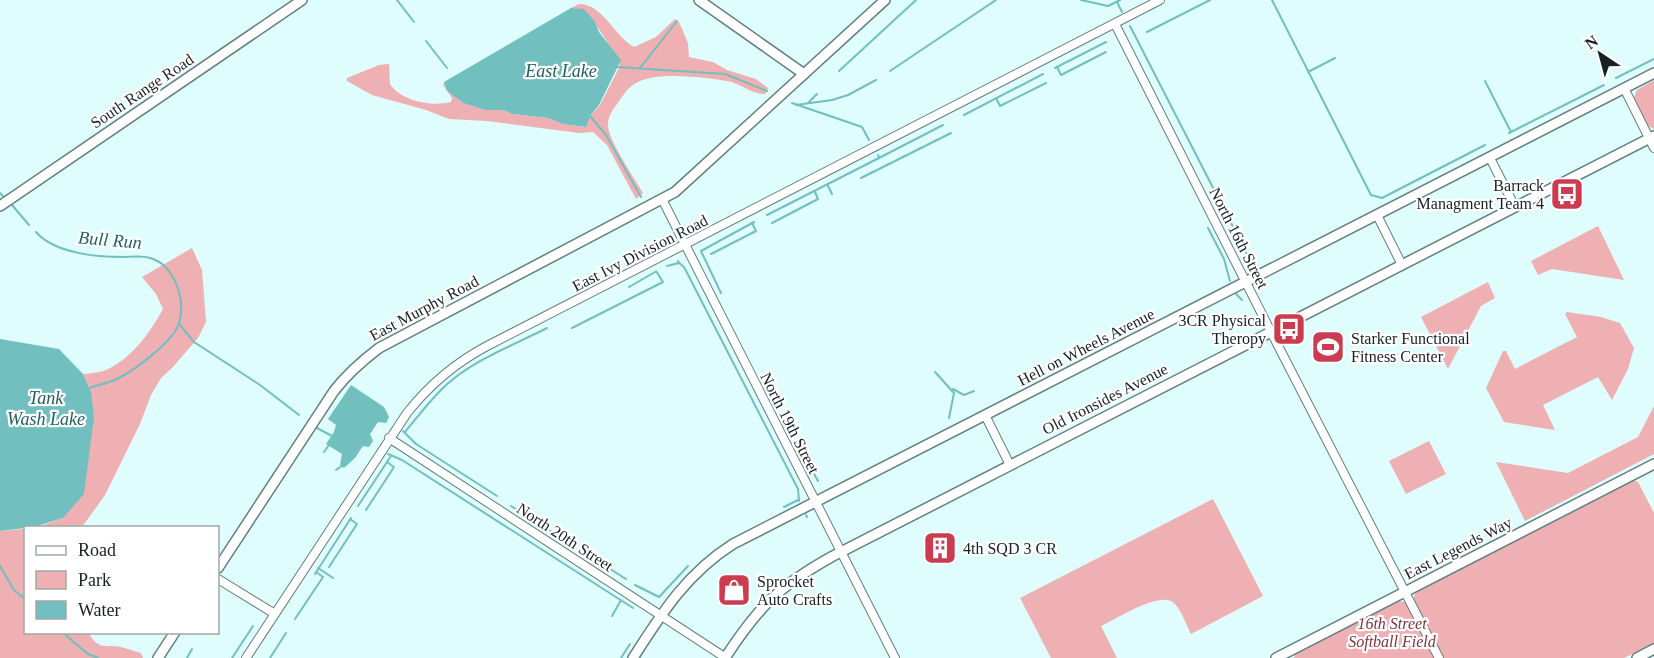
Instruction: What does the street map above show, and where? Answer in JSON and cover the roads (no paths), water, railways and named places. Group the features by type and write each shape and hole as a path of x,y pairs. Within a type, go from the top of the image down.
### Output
{"street":[{"name":"South Range Road","path":"0,206 302,0"},
{"path":"699,0 804,74"},
{"name":"East Murphy Road","path":"219,566 334,391 362,361 389,343 662,199 684,185 885,0"},
{"name":"East Ivy Division Road","path":"246,658 407,413 430,385 464,359 1160,0"},
{"name":"North 16th Street","path":"1115,24 1439,658"},
{"name":"Hell on Wheels Avenue","path":"633,658 685,583 709,560 748,536 1654,73"},
{"path":"1624,88 1652,137 1654,148"},
{"name":"Old Ironsides Avenue","path":"726,658 749,622 771,598 799,576 840,552 1652,137"},
{"path":"1490,158 1515,207"},
{"name":"North 19th Street","path":"662,199 895,658"},
{"path":"1377,215 1402,265"},
{"path":"985,415 1010,465"},
{"name":"North 20th Street","path":"389,438 726,658"},
{"name":"East Legends Way","path":"1276,658 1654,464"},
{"path":"219,580 275,614"},
{"path":"158,658 174,634"},
{"path":"1637,658 1654,649"}],"water":[{"name":"East Lake","path":"571,8 584,9 621,60 586,127 563,124 548,118 512,114 503,110 485,110 463,103 447,91 444,82"},
{"name":"Tank Wash Lake","path":"0,339 59,349 83,374 91,392 94,417 84,494 63,518 37,526 0,531"},
{"path":"351,385 384,407 389,417 386,423 378,422 370,434 373,441 369,447 363,446 344,468 340,465 342,454 326,444 336,425 328,419"}],"waterway":[{"path":"397,0 414,22"},
{"path":"839,71 916,0"},
{"path":"890,71 996,0"},
{"path":"1081,0 1108,6 1120,0"},
{"path":"1147,32 1210,0"},
{"path":"1272,0 1371,195 1382,198 1485,145"},
{"path":"1117,2 1122,12"},
{"path":"640,68 677,21"},
{"path":"1130,26 1247,254"},
{"path":"426,41 447,68"},
{"path":"1055,68 1106,42"},
{"path":"1057,67 1061,75 1106,52"},
{"path":"1308,72 1335,58"},
{"path":"1616,78 1654,59"},
{"path":"617,67 725,74 767,91"},
{"path":"964,115 1043,74"},
{"path":"796,105 832,100 848,95 876,80"},
{"path":"1485,81 1511,132"},
{"path":"996,98 1000,106 1046,83"},
{"path":"1509,133 1604,85"},
{"path":"808,103 817,94"},
{"path":"792,103 862,127 869,140"},
{"path":"590,116 606,135 641,197"},
{"path":"879,158 943,125"},
{"path":"861,178 951,133"},
{"path":"767,215 879,158 878,155"},
{"path":"828,186 832,194"},
{"path":"772,223 818,199 815,192"},
{"name":"Bull Run","path":"0,193 4,197"},
{"name":"Bull Run","path":"12,205 29,225"},
{"path":"721,293 701,251 754,222"},
{"path":"711,254 756,231 752,223"},
{"path":"1208,228 1224,259 1230,281"},
{"name":"Bull Run","path":"36,232 53,245 76,252 100,256 150,258 166,268 176,284 181,314 176,330 170,338 154,354 126,374 89,388"},
{"path":"667,266 679,263 678,261"},
{"path":"679,263 684,267 798,489 799,501"},
{"path":"572,328 663,282 656,271"},
{"path":"629,287 655,272"},
{"path":"1236,294 1242,300"},
{"path":"180,325 194,342 260,385 299,415"},
{"path":"405,432 432,399 465,370 547,328"},
{"path":"935,372 954,393 949,418"},
{"path":"953,389 964,395 974,391"},
{"path":"317,428 332,436"},
{"path":"403,431 416,444 497,496"},
{"path":"324,452 329,445"},
{"path":"388,454 402,460 633,608"},
{"path":"358,506 391,456"},
{"path":"366,510 394,467 387,462"},
{"path":"336,470 343,465"},
{"path":"809,465 818,481"},
{"path":"784,507 798,500"},
{"path":"511,506 571,544"},
{"path":"315,574 351,518"},
{"path":"329,567 357,524 350,519"},
{"path":"586,554 626,579"},
{"path":"0,566 14,590 24,598"},
{"path":"635,585 659,597 688,566"},
{"path":"318,568 333,578"},
{"path":"295,619 323,577 316,572"},
{"path":"612,616 621,600"},
{"path":"232,658 253,626"},
{"path":"270,658 286,633"},
{"path":"64,634 88,654 98,658"},
{"path":"621,658 630,644"},
{"path":"187,658 192,649"}],"place":[{"name":"Barrack Managment Team 4","path":"1567,194"},
{"name":"3CR Physical Theropy","path":"1289,329"},
{"name":"Starker Functional Fitness Center","path":"1328,347"},
{"name":"4th SQD 3 CR","path":"940,548"},
{"name":"Sprocket Auto Crafts","path":"734,590"}],"park label":[{"name":"16th Street Softball Field","path":"1392,632"}]}
